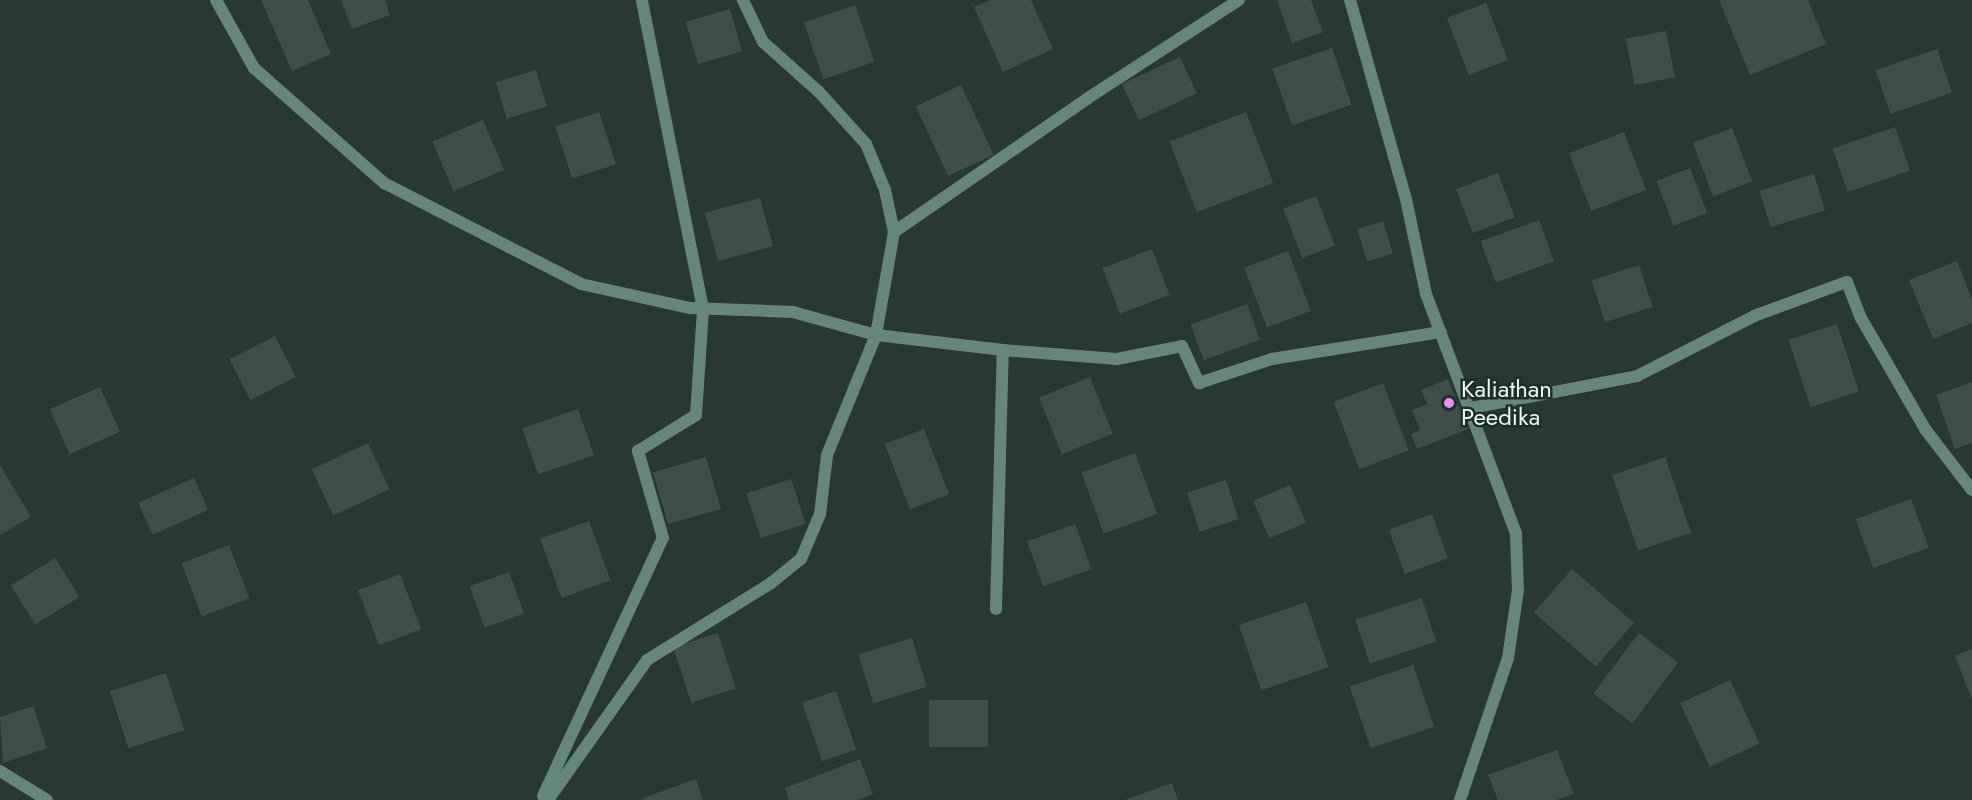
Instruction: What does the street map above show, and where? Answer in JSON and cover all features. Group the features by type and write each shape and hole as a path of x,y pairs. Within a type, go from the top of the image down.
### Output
{"street":[{"path":"216,0 254,68 384,183 581,284 703,309 793,312 876,335 1003,350 1117,359 1182,346 1199,384 1272,359 1441,332"},
{"path":"541,800 663,538 638,451 696,415 703,309 642,0"},
{"path":"548,800 647,660 771,583 801,559 820,514 827,455 876,335 894,232 885,190 866,144 819,92 763,42 743,0"},
{"path":"894,232 1088,98 1239,0"},
{"path":"1350,0 1406,199 1426,294 1471,408 1516,534 1518,590 1508,658 1460,800"},
{"path":"1471,408 1637,376 1754,316 1847,282 1861,318 1925,429 1972,490"},
{"path":"996,609 1003,350"},
{"path":"0,771 47,800"}],"building":[{"path":"261,0 308,0 331,54 292,71"},
{"path":"341,0 385,0 390,15 352,29"},
{"path":"991,0 1031,0 1053,49 1003,72 974,7"},
{"path":"1277,0 1311,0 1323,32 1292,43"},
{"path":"1719,0 1808,0 1826,44 1750,75"},
{"path":"1486,3 1508,60 1469,75 1447,18"},
{"path":"855,5 875,62 823,79 804,23"},
{"path":"730,9 742,51 698,64 686,22"},
{"path":"1666,31 1675,77 1635,85 1626,39"},
{"path":"1332,48 1352,105 1292,125 1272,69"},
{"path":"1937,49 1952,92 1891,114 1876,70"},
{"path":"1180,57 1197,93 1139,120 1122,84"},
{"path":"536,70 547,106 507,119 496,82"},
{"path":"961,85 994,155 948,176 916,106"},
{"path":"599,112 616,164 572,179 555,126"},
{"path":"1246,112 1273,183 1197,212 1169,141"},
{"path":"483,120 504,170 453,191 432,141"},
{"path":"1895,127 1910,170 1848,192 1833,148"},
{"path":"1732,128 1752,181 1713,196 1693,143"},
{"path":"1624,132 1646,190 1591,211 1569,153"},
{"path":"1690,168 1707,213 1674,226 1656,181"},
{"path":"1498,173 1515,217 1473,233 1456,189"},
{"path":"1814,174 1825,210 1771,227 1759,191"},
{"path":"1316,196 1335,245 1302,258 1283,209"},
{"path":"760,198 773,246 718,261 705,213"},
{"path":"1539,220 1554,261 1496,283 1481,241"},
{"path":"1383,221 1393,254 1367,261 1357,229"},
{"path":"1152,249 1170,295 1120,314 1103,268"},
{"path":"1288,251 1311,311 1267,328 1244,268"},
{"path":"1957,261 1972,299 1972,323 1933,339 1909,280"},
{"path":"1639,265 1653,307 1605,322 1591,280"},
{"path":"1247,304 1260,340 1204,360 1191,325"},
{"path":"1837,324 1859,392 1810,407 1788,340"},
{"path":"275,336 296,377 250,400 230,359"},
{"path":"1090,377 1113,434 1062,454 1039,398"},
{"path":"1448,379 1468,429 1417,449 1411,434 1420,430 1412,410 1427,404 1421,390"},
{"path":"1972,382 1972,443 1955,449 1936,395"},
{"path":"1383,383 1409,450 1359,469 1334,402"},
{"path":"100,387 120,432 70,454 50,409"},
{"path":"578,409 594,455 538,475 522,428"},
{"path":"924,429 949,494 910,509 885,444"},
{"path":"368,443 390,489 333,515 312,469"},
{"path":"1135,453 1157,514 1104,534 1081,472"},
{"path":"706,457 721,509 668,524 653,472"},
{"path":"1665,457 1691,533 1638,551 1612,475"},
{"path":"0,465 31,517 0,535"},
{"path":"194,478 208,510 153,535 138,503"},
{"path":"791,479 806,524 761,538 746,494"},
{"path":"1226,480 1239,519 1200,532 1187,493"},
{"path":"1290,485 1306,523 1269,538 1253,501"},
{"path":"1911,499 1929,548 1873,568 1856,519"},
{"path":"1432,514 1448,558 1405,574 1389,530"},
{"path":"589,521 611,580 562,598 540,539"},
{"path":"1075,524 1091,569 1043,587 1027,541"},
{"path":"229,545 249,598 202,616 181,563"},
{"path":"55,558 79,597 35,625 11,586"},
{"path":"1572,569 1634,623 1596,667 1534,613"},
{"path":"509,572 524,613 485,628 470,586"},
{"path":"400,574 421,629 379,645 358,590"},
{"path":"1422,598 1436,642 1370,663 1355,620"},
{"path":"1306,602 1328,667 1261,690 1239,625"},
{"path":"718,633 736,688 691,703 673,648"},
{"path":"1639,633 1678,662 1632,723 1593,694"},
{"path":"912,638 927,687 873,703 858,654"},
{"path":"1972,649 1972,699 1955,656"},
{"path":"1413,665 1434,726 1371,748 1350,687"},
{"path":"166,673 185,730 128,748 110,691"},
{"path":"1730,680 1760,743 1710,767 1680,703"},
{"path":"836,691 856,750 822,761 802,703"},
{"path":"929,700 988,700 988,747 929,747"},
{"path":"33,706 47,748 3,763 0,717"},
{"path":"1557,750 1574,794 1556,800 1498,800 1488,775"},
{"path":"860,759 873,794 858,800 789,800 785,788"},
{"path":"696,779 703,800 644,800 643,798"},
{"path":"1172,783 1178,800 1125,800"}],"place":[{"name":"Kaliathan Peedika","path":"1449,403"}]}
